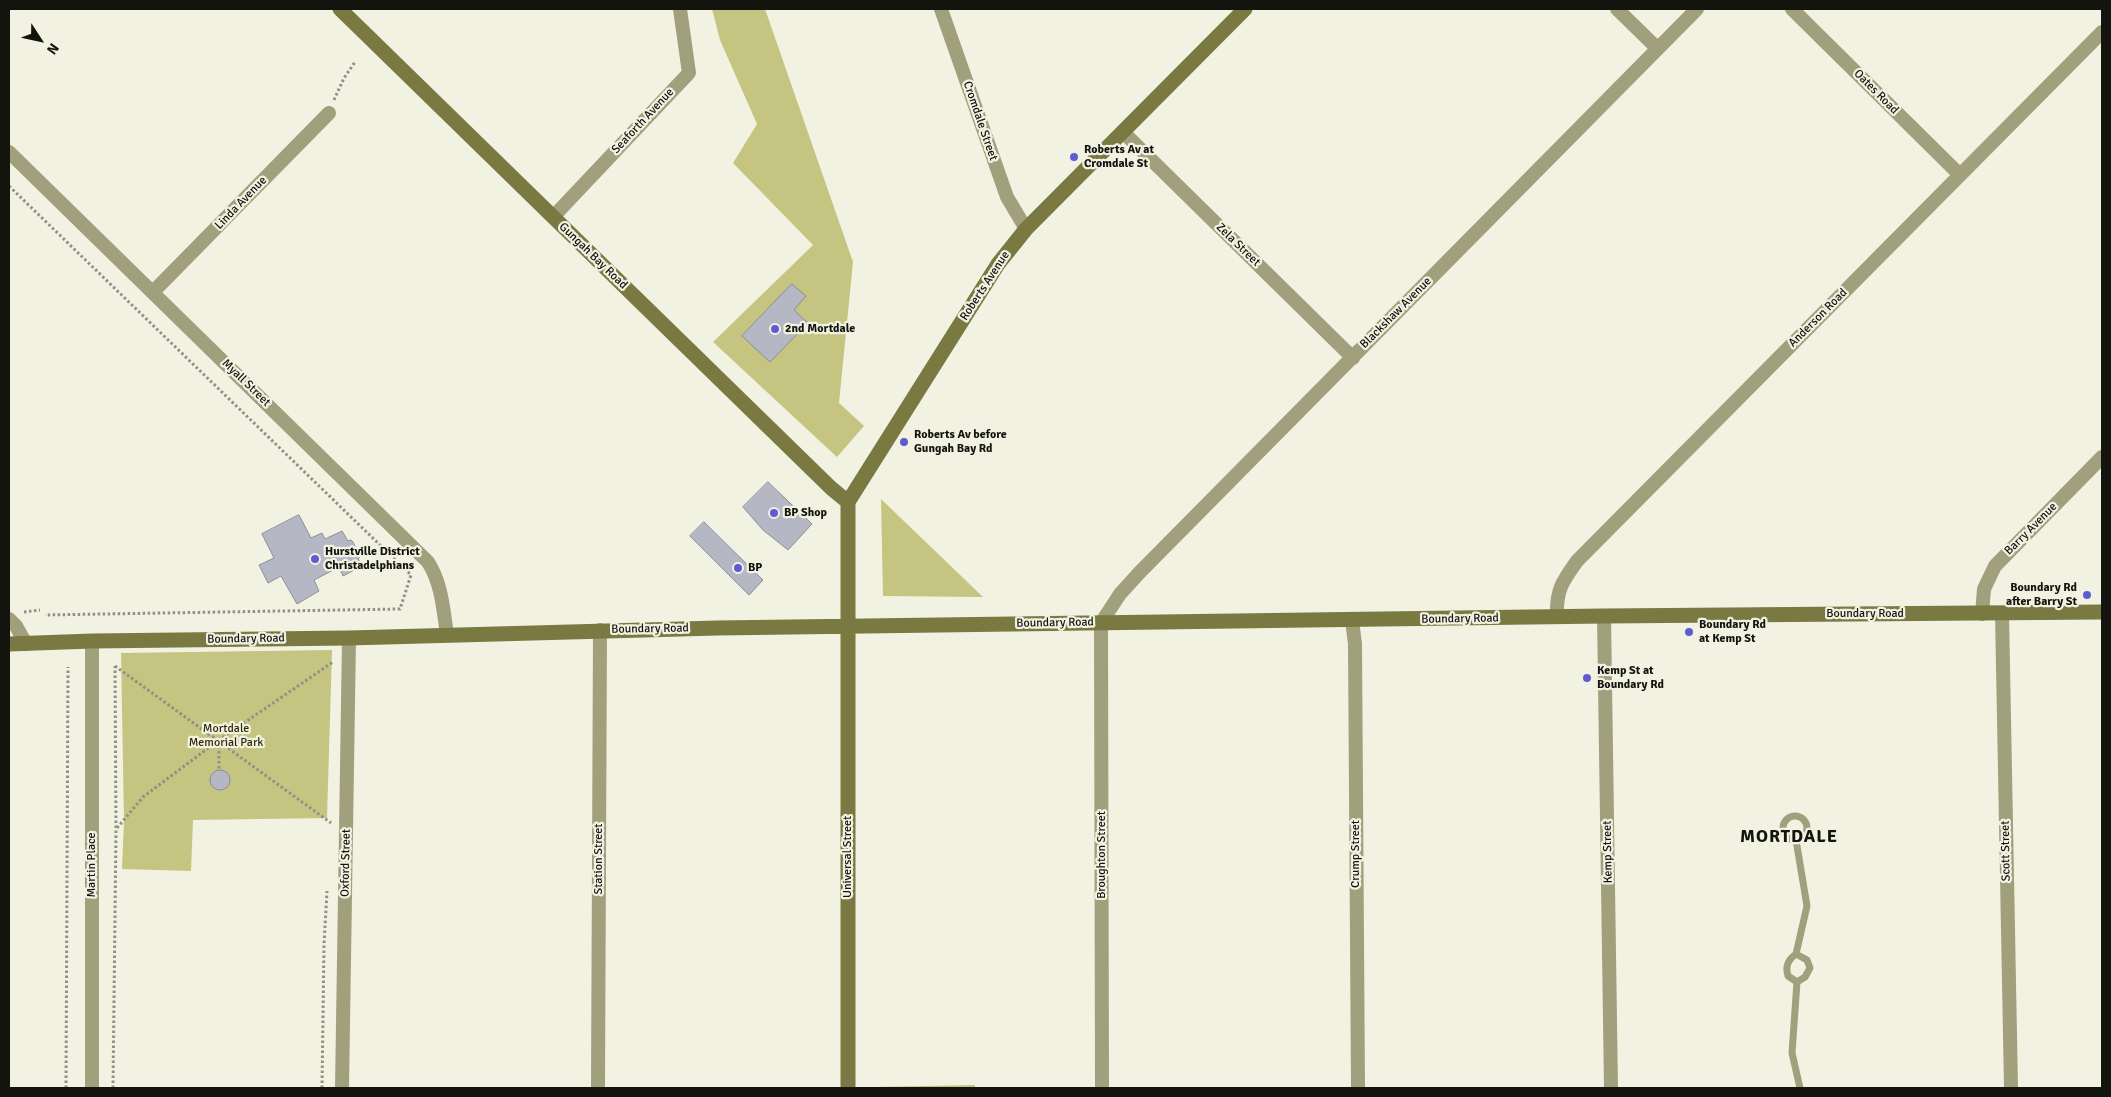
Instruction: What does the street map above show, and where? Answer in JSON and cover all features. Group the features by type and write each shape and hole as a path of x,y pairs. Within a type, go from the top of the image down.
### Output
{"main road":[{"name":"Gungah Bay Road","path":"340,9 831,488 848,502"},
{"name":"Roberts Avenue","path":"848,502 998,264 1026,229 1245,9"},
{"path":"848,502 848,626"},
{"name":"Boundary Road","path":"9,644 848,626 1604,616 2102,612"},
{"name":"Universal Street","path":"848,626 848,1088"}],"street":[{"name":"Seaforth Avenue","path":"553,217 689,73 680,9"},
{"name":"Cromdale Street","path":"942,9 1007,197 1026,229"},
{"path":"1617,9 1657,48"},
{"name":"Blackshaw Avenue","path":"1101,623 1120,594 1140,572 1697,9"},
{"name":"Oates Road","path":"1792,9 1960,175"},
{"name":"Anderson Road","path":"1557,617 1557,594 1566,576 1578,561 2102,32"},
{"name":"Linda Avenue","path":"153,292 329,112"},
{"name":"Zela Street","path":"1123,132 1353,358"},
{"name":"Myall Street","path":"9,152 428,562 434,572 441,594 447,634"},
{"name":"Barry Avenue","path":"1982,614 1984,588 1995,566 2102,457"},
{"name":"Scott Street","path":"2002,613 2011,1088"},
{"name":"Kemp Street","path":"1604,616 1611,1088"},
{"path":"9,619 16,626 26,644"},
{"name":"Crump Street","path":"1352,620 1355,644 1358,1088"},
{"name":"Broughton Street","path":"1101,623 1102,1088"},
{"name":"Station Street","path":"598,1088 600,630"},
{"name":"Oxford Street","path":"342,1088 349,638"},
{"name":"Martin Place","path":"92,641 92,1088"}],"lane":[{"path":"1796,840 1807,906 1796,954 1791,958 1786,969 1788,976 1798,982"},
{"path":"1796,954 1807,960 1810,968 1798,982 1792,1053 1800,1088"}],"path":[{"path":"329,112 344,78 355,62"},
{"path":"9,186 411,574 400,609 45,615"},
{"path":"116,829 143,797 219,740 334,661"},
{"path":"113,1088 116,829 115,666 332,824"},
{"path":"66,1088 68,667"},
{"path":"219,740 219,770"}],"green space":[{"path":"712,9 765,9 853,262 839,403 864,426 837,457 713,342 813,245 733,163 757,124 720,40"},
{"path":"881,499 983,597 883,596"},
{"name":"Mortdale Memorial Park","path":"332,650 327,818 193,820 191,871 122,869 124,821 121,653"},
{"path":"975,1085 975,1088 874,1088 874,1087"}],"building":[{"name":"2nd Mortdale","path":"792,284 806,296 794,310 808,323 770,362 742,336"},
{"name":"BP Shop","path":"768,482 812,524 788,550 763,530 743,507"},
{"name":"Hurstville District Christadelphians","path":"299,515 311,538 322,533 325,539 342,531 348,541 351,540 353,542 362,566 343,576 339,567 314,580 319,591 297,604 281,576 268,583 259,565 274,558 262,534"},
{"path":"704,522 763,580 749,595 690,536"},
{"path":"220,770 227,773 230,780 227,787 220,790 213,787 210,780 213,773"}],"place":[{"name":"Roberts Av at Cromdale St","path":"1074,157"},
{"name":"2nd Mortdale","path":"775,329"},
{"name":"Roberts Av before Gungah Bay Rd","path":"904,442"},
{"name":"BP Shop","path":"774,513"},
{"name":"Hurstville District Christadelphians","path":"315,559"},
{"name":"BP","path":"738,568"},
{"name":"Boundary Rd after Barry St","path":"2087,595"},
{"name":"Boundary Rd at Kemp St","path":"1689,632"},
{"name":"Kemp St at Boundary Rd","path":"1587,678"}],"district":[{"name":"MORTDALE","path":"1789,837"}]}
